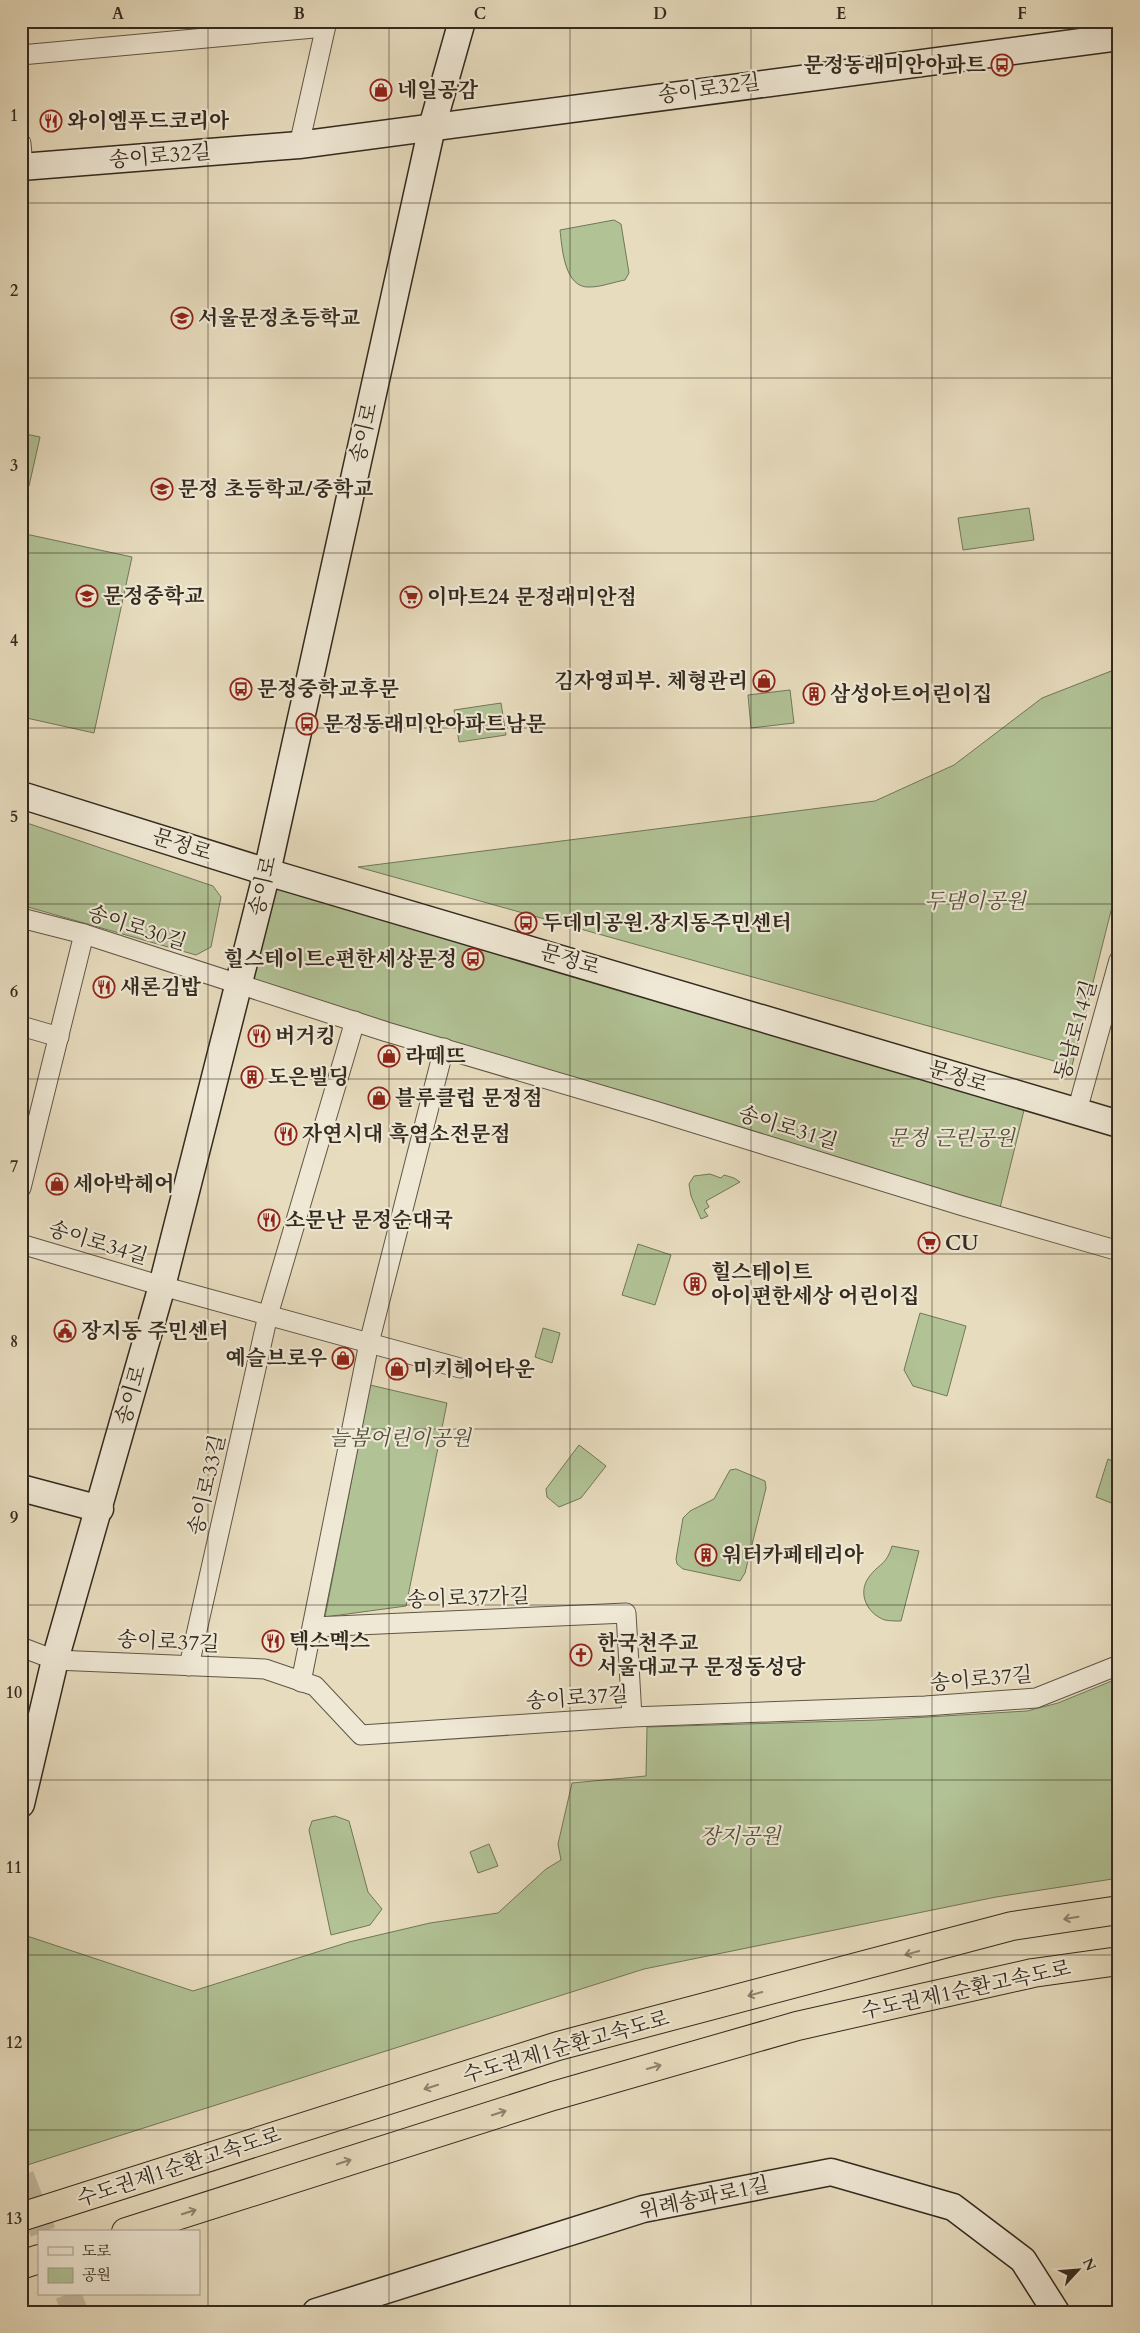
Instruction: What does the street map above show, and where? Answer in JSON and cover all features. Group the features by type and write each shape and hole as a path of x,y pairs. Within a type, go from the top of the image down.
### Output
{"highway":[{"name":"수도권제1순환고속도로","path":"21,2217 558,2046 1012,1926 1119,1910"},
{"name":"수도권제1순환고속도로","path":"132,2230 553,2096 797,2026 1033,1973 1119,1961"},
{"path":"21,2265 38,2260"}],"street":[{"name":"송이로","path":"21,1804 28,1743 100,1509 162,1286 267,872 432,127 462,21"},
{"path":"21,55 326,24 299,145"},
{"name":"송이로32길","path":"22,162 299,145 1119,37"},
{"name":"문정로","path":"21,795 267,872 1119,1124"},
{"name":"송이로30길","path":"21,918 84,934 239,985"},
{"path":"21,1188 28,1127 59,1037 84,934"},
{"name":"동남로14길","path":"1077,1111 1119,960"},
{"name":"송이로31길","path":"239,985 963,1206 1119,1251"},
{"path":"268,1315 355,1021"},
{"path":"21,1026 59,1037"},
{"path":"301,1682 369,1343 444,1048"},
{"name":"송이로34길","path":"21,1244 162,1286"},
{"path":"162,1286 460,1368"},
{"name":"송이로33길","path":"189,1666 268,1315"},
{"path":"21,1488 100,1509"},
{"name":"송이로37가길","path":"312,1627 626,1613 632,1717"},
{"name":"송이로37길","path":"21,1647 55,1660 265,1670 315,1686 361,1735 632,1717 925,1706 1036,1698 1119,1666"},
{"name":"위례송파로1길","path":"316,2312 644,2209 831,2172 953,2207 1022,2260 1056,2312"}],"green space":[{"path":"614,220 621,224 629,273 625,280 594,287 581,286 575,281 566,266 560,230"},
{"path":"21,433 40,437 29,486 21,484"},
{"path":"1029,508 1034,540 963,550 958,518"},
{"path":"21,533 132,557 94,733 21,718"},
{"name":"두댐이공원","path":"1119,668 1119,879 1072,1066 358,867 875,801 954,765 1042,698"},
{"path":"790,690 794,723 751,728 748,695"},
{"path":"501,703 506,735 459,742 454,710"},
{"path":"21,821 213,886 221,897 211,947 196,955 21,905"},
{"name":"문정 근린공원","path":"267,872 1027,1098 998,1216 239,985"},
{"path":"710,1174 721,1178 724,1175 740,1182 706,1201 709,1207 704,1210 708,1216 701,1219 691,1196 689,1184 694,1176"},
{"path":"638,1244 671,1255 655,1305 622,1295"},
{"path":"920,1313 966,1326 947,1396 913,1386 904,1370"},
{"path":"543,1328 560,1333 552,1363 535,1357"},
{"name":"늘봄어린이공원","path":"370,1385 447,1403 406,1606 325,1617"},
{"path":"579,1445 606,1466 581,1498 559,1507 547,1497 546,1489"},
{"path":"1108,1459 1119,1464 1119,1506 1096,1497"},
{"path":"736,1469 765,1481 766,1488 745,1573 740,1581 683,1569 677,1564 676,1559 683,1518 690,1511 714,1499 730,1470"},
{"path":"892,1546 919,1551 901,1621 885,1620 873,1613 864,1596 864,1590 869,1577 885,1561"},
{"name":"장지공원","path":"1119,1678 1119,1878 996,1897 644,1969 21,2167 21,1934 193,1991 349,1942 430,1923 498,1913 546,1869 561,1860 558,1844 572,1783 646,1776 647,1727 877,1720 1027,1711 1058,1703"},
{"path":"335,1816 349,1821 368,1892 382,1909 370,1925 331,1935 309,1830 312,1821"},
{"path":"489,1844 498,1866 478,1873 470,1852"}],"tunnel":[{"path":"21,2176 42,2230"},
{"path":"69,2296 75,2312"}],"place":[{"name":"문정동래미안아파트","path":"1002,65"},
{"name":"네일공감","path":"381,90"},
{"name":"와이엠푸드코리아","path":"51,121"},
{"name":"서울문정초등학교","path":"182,318"},
{"name":"문정 초등학교/중학교","path":"162,489"},
{"name":"문정중학교","path":"87,596"},
{"name":"이마트24 문정래미안점","path":"411,597"},
{"name":"김자영피부. 체형관리","path":"764,681"},
{"name":"문정중학교후문","path":"241,689"},
{"name":"삼성아트어린이집","path":"814,694"},
{"name":"문정동래미안아파트남문","path":"307,724"},
{"name":"두데미공원.장지동주민센터","path":"526,923"},
{"name":"힐스테이트e편한세상문정","path":"473,959"},
{"name":"새론김밥","path":"104,987"},
{"name":"버거킹","path":"259,1036"},
{"name":"라떼뜨","path":"389,1056"},
{"name":"도은빌딩","path":"252,1077"},
{"name":"블루클럽 문정점","path":"379,1098"},
{"name":"자연시대 흑염소전문점","path":"286,1134"},
{"name":"세아박헤어","path":"57,1184"},
{"name":"소문난 문정순대국","path":"269,1220"},
{"name":"CU","path":"929,1243"},
{"name":"힐스테이트 아이편한세상 어린이집","path":"695,1284"},
{"name":"장지동 주민센터","path":"65,1331"},
{"name":"예슬브로우","path":"343,1358"},
{"name":"미키헤어타운","path":"397,1369"},
{"name":"워터카페테리아","path":"706,1555"},
{"name":"텍스멕스","path":"273,1641"},
{"name":"한국천주교 서울대교구 문정동성당","path":"581,1655"}]}
